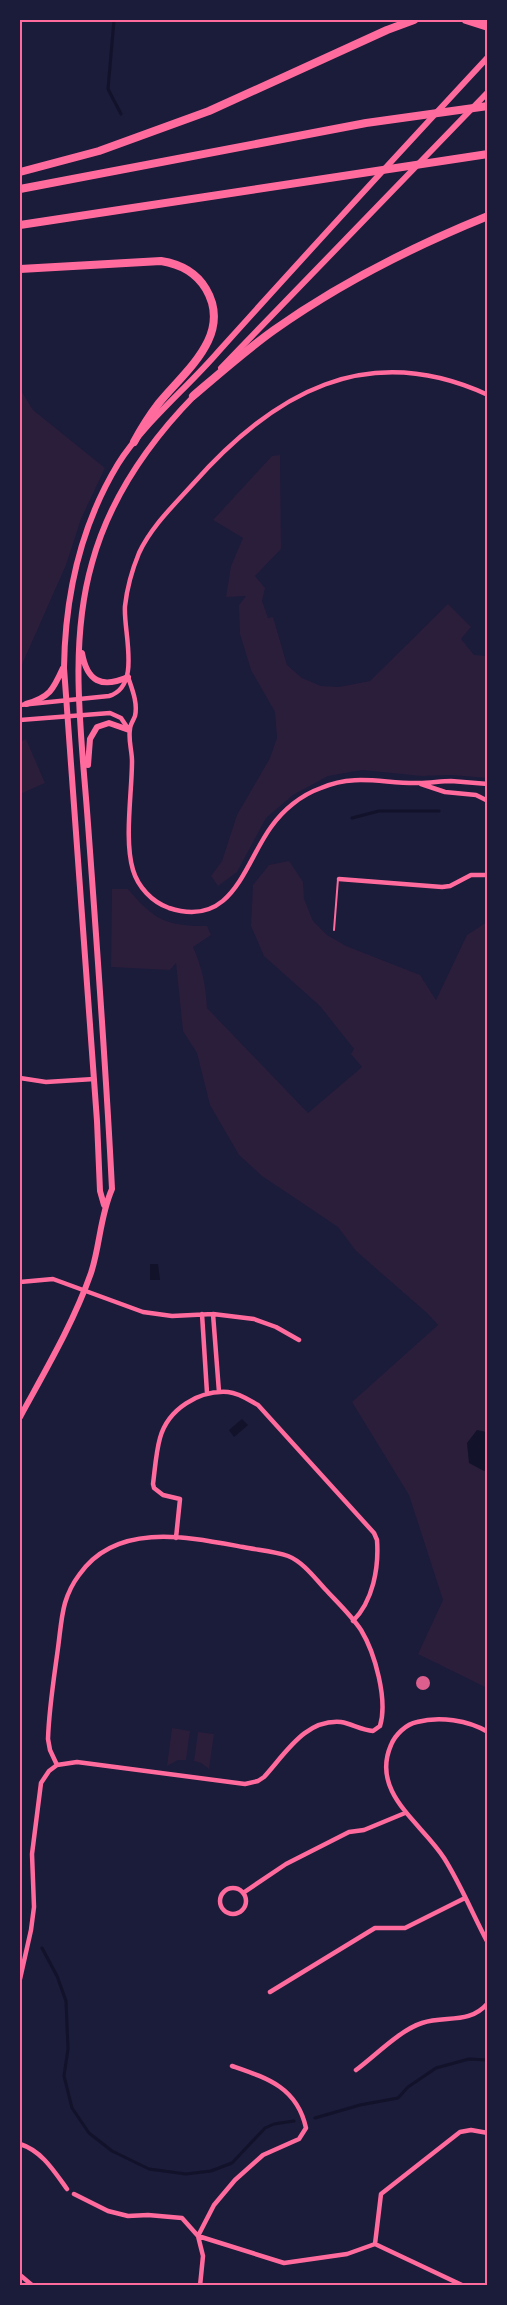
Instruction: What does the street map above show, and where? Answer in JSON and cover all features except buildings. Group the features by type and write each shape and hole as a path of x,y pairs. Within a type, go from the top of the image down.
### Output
{"highway":[{"path":"20,172 108,147 209,111 387,30 414,20"},
{"path":"466,20 488,27"},
{"path":"20,189 403,117 488,106"},
{"path":"20,225 488,154"},
{"path":"193,396 251,348 312,305 419,247 488,216"},
{"path":"20,269 161,261 184,267 201,282 212,301 214,313 214,323 208,343 152,412 134,442"}],"main road":[{"path":"105,1206 100,1191 94,1079 65,700 64,668 69,599 83,543 111,477 134,442 488,57"},
{"path":"20,1418 85,1290 98,1250 105,1206 112,1189 101,992 80,698 80,631 84,596 92,562 104,528 114,505 147,450 193,396 488,92"},
{"path":"80,631 84,663 92,678 106,683 128,677"},
{"path":"23,704 44,699 64,668"},
{"path":"86,783 93,732 97,727 109,723 129,730"}],"street":[{"path":"129,730 136,714 135,696 128,677 125,607 129,580 140,552 156,527 213,461 249,428 273,410 332,382 363,374 396,372 427,374 488,395"},
{"path":"23,704 116,694 128,677"},
{"path":"20,720 110,714 121,718 129,730 132,759 129,847 133,869 144,890 164,906 176,910 203,910 228,897 244,877 273,824 283,813 306,795 332,783 360,779 488,784"},
{"path":"418,783 445,792 476,795 488,801"},
{"path":"339,879 442,887 450,886 471,875 488,874"},
{"path":"20,1078 46,1082 94,1079"},
{"path":"20,1282 53,1279 143,1312 172,1316 213,1314 254,1319 276,1327 299,1340"},
{"path":"202,1314 207,1393"},
{"path":"213,1314 219,1392"},
{"path":"176,1538 180,1499 163,1495 154,1488 153,1484 160,1438 170,1417 180,1407 207,1393 230,1392 244,1397 258,1405 374,1533 378,1547 374,1587 361,1613 354,1621"},
{"path":"20,1978 34,1907 32,1854 40,1790 44,1778 57,1765 77,1762 252,1784 264,1777 301,1735 313,1727 324,1723 344,1723 373,1731 380,1726 383,1699 369,1645 354,1621 302,1564 288,1556 229,1544 152,1536 113,1545 89,1563 72,1587 64,1604 48,1728 48,1745 57,1765"},
{"path":"488,1732 462,1722 437,1718 414,1722 394,1737 387,1753 386,1767 389,1784 398,1804 444,1857 488,1944"},
{"path":"243,1893 286,1864 349,1832 364,1830 405,1814"},
{"path":"236,1888 243,1893 246,1904 241,1911 233,1914 222,1908 220,1899 228,1889 236,1888"},
{"path":"270,1992 375,1928 405,1928 465,1898"},
{"path":"356,2070 422,2023 473,2016 488,2003"},
{"path":"200,2286 202,2256 198,2235 214,2205 235,2180 263,2155 299,2139 306,2128 303,2112 284,2089 270,2080 232,2066"},
{"path":"375,2244 381,2194 460,2132 471,2130 488,2133"},
{"path":"20,2144 45,2160 67,2189"},
{"path":"74,2194 108,2211 128,2216 182,2218 198,2235 284,2263 347,2254 375,2244 464,2286"},
{"path":"20,2275 33,2286"}],"lane":[{"path":"333,930 339,879"}],"shaded area":[{"path":"20,389 33,410 105,468 81,519 66,565 20,669"},
{"path":"280,455 281,549 255,576 265,588 262,601 268,618 273,617 287,665 302,678 321,686 339,687 370,681 448,604 471,627 461,639 474,655 487,656 487,778 451,775 421,776 362,770 328,776 293,795 266,818 237,872 218,886 211,876 222,861 237,815 270,758 277,738 275,712 251,670 240,634 239,605 246,596 226,597 231,566 243,538 213,520 272,456"},
{"path":"26,739 45,783 20,794 20,742"},
{"path":"289,861 303,882 304,899 313,921 327,935 346,946 420,975 436,1000 467,935 487,922 487,1688 418,1654 443,1600 409,1495 352,1402 438,1325 356,1251 338,1227 262,1176 239,1155 210,1105 197,1053 183,1031 176,963 170,970 111,967 112,889 128,889 146,908 162,919 181,925 207,926 211,935 193,947 203,977 207,1008 308,1113 362,1067 351,1054 354,1049 320,1006 264,956 251,926 253,885 269,865"},
{"path":"150,1264 158,1264 160,1280 150,1280"},
{"path":"242,1419 248,1425 234,1437 229,1430"},
{"path":"477,1430 487,1432 487,1469 484,1471 469,1463 467,1443"},
{"path":"172,1728 190,1731 186,1760 178,1760 167,1766"},
{"path":"198,1732 214,1734 209,1769 194,1761"}],"waterway":[{"path":"114,20 108,89 121,114"},
{"path":"352,818 379,811 439,811"},
{"path":"42,1948 57,1976 66,2001 68,2049 64,2076 72,2108 89,2133 112,2151 149,2169 186,2174 211,2171 232,2163 265,2128 294,2121"},
{"path":"315,2118 360,2105 398,2098 408,2087 436,2068 469,2059 488,2060"}]}
